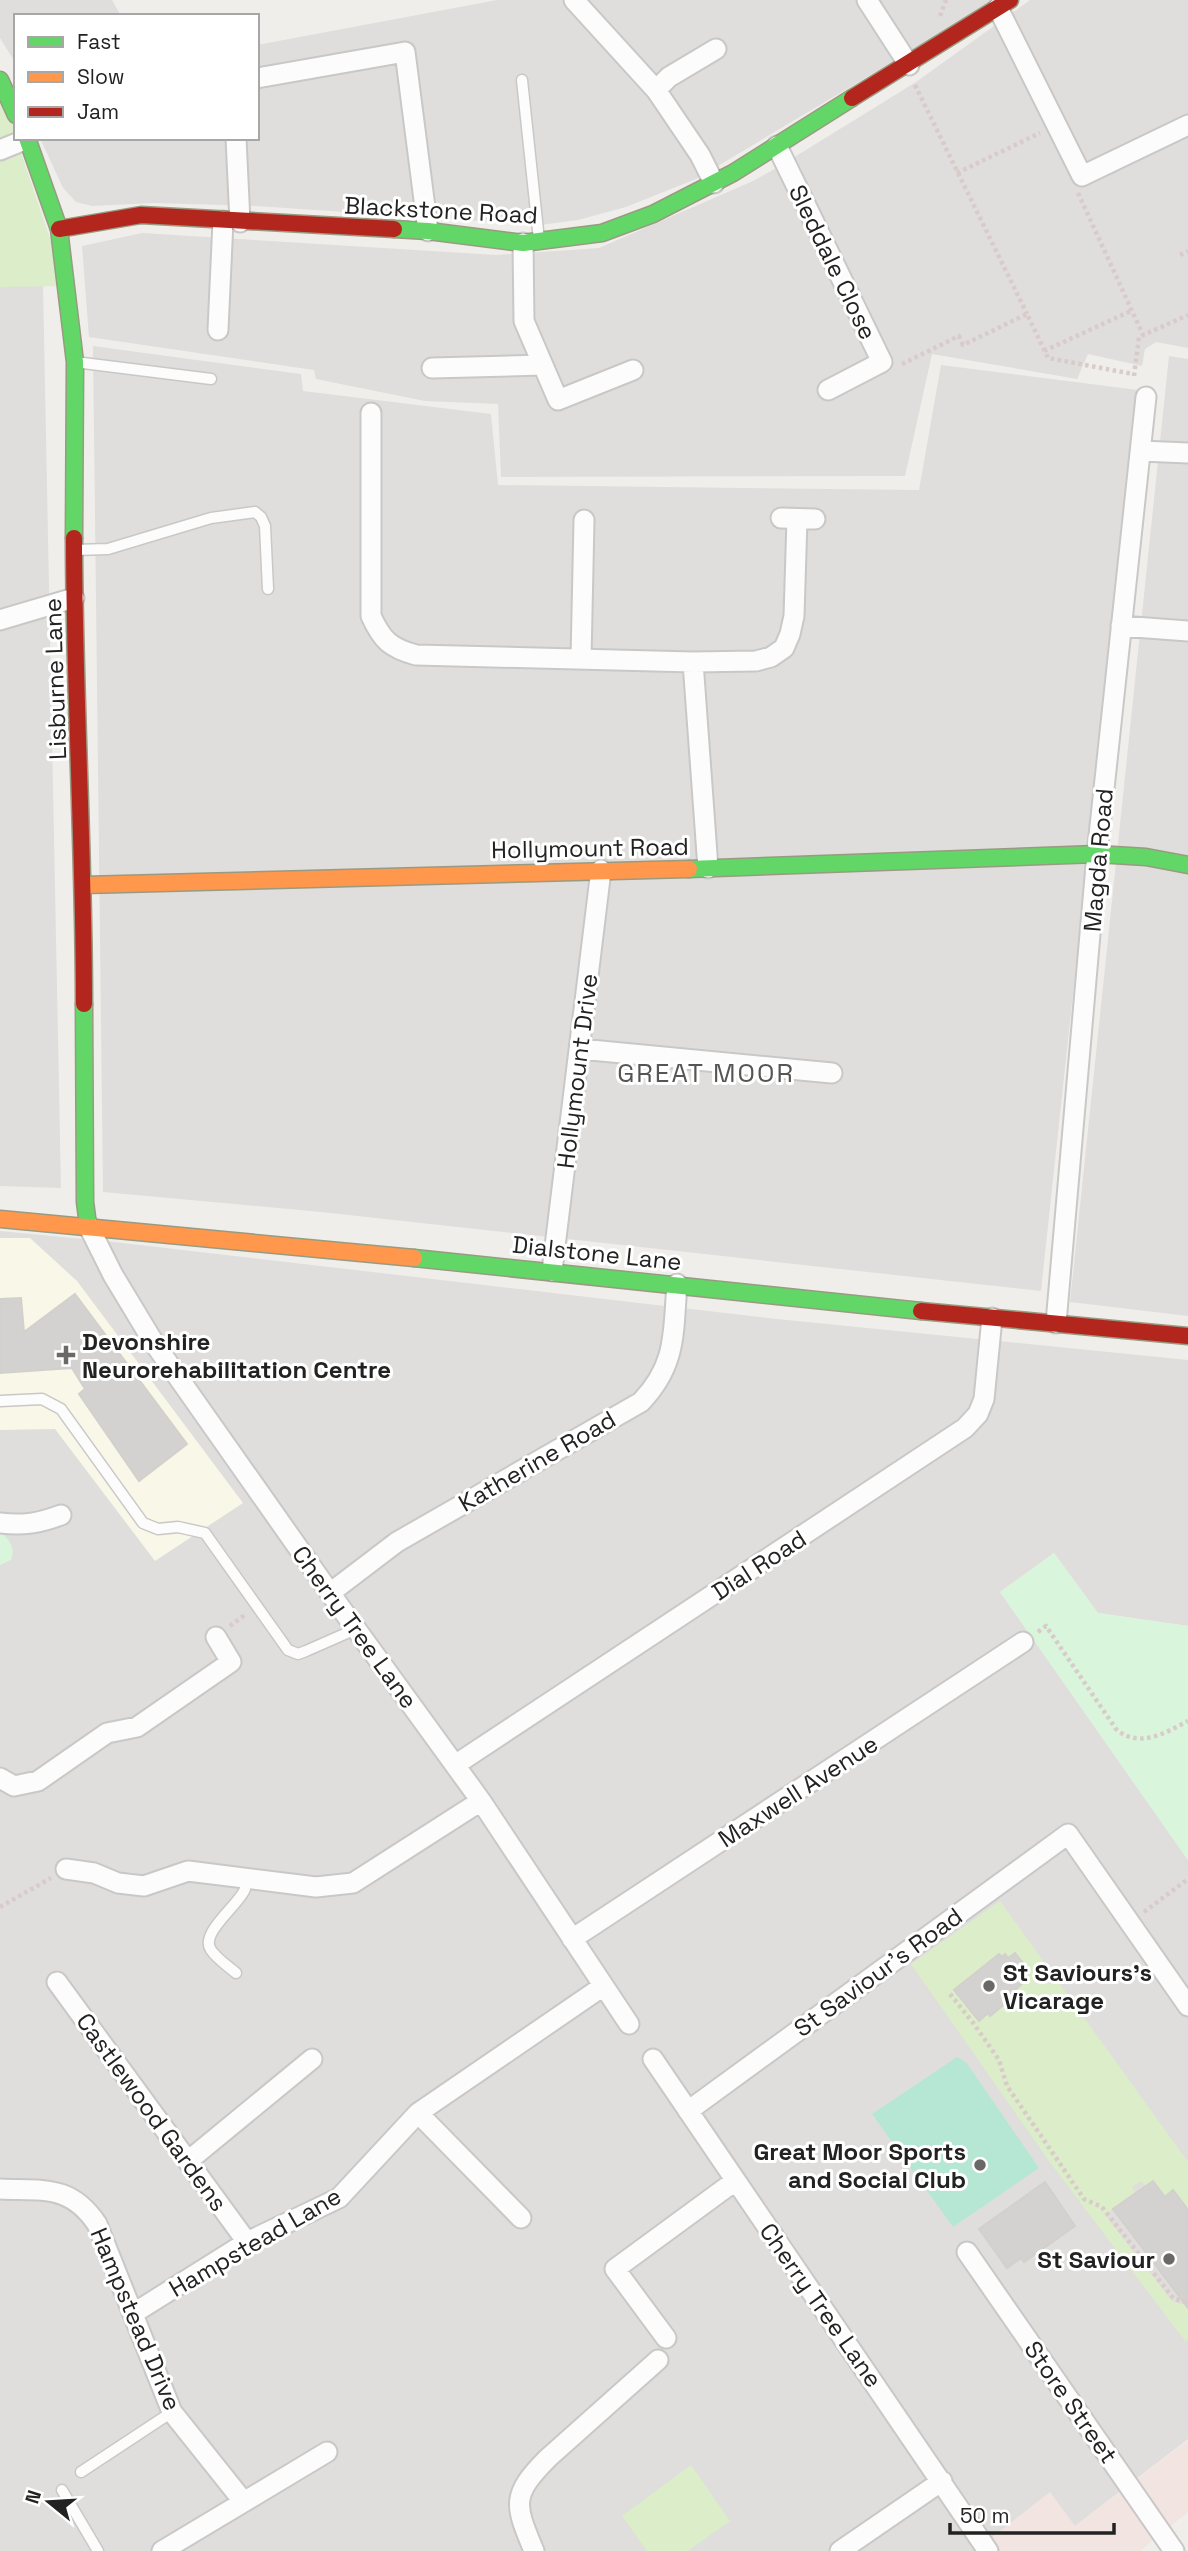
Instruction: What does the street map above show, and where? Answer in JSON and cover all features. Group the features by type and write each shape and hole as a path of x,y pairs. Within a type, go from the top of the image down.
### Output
{"street":[{"path":"575,0 656,90 700,155 713,183"},
{"path":"867,0 907,66"},
{"path":"1004,4 1056,125 1082,176 1188,125"},
{"name":"Blackstone Road","path":"60,229 141,215 428,231 531,242 602,233 653,214 713,183 1004,4"},
{"path":"656,90 669,77 716,49"},
{"path":"259,78 405,52 428,231"},
{"path":"0,80 14,111"},
{"path":"0,150 25,140"},
{"name":"Lisburne Lane","path":"27,140 60,229 75,362 74,598 84,885 85,1188 88,1225"},
{"path":"218,330 231,222 236,140"},
{"name":"Sleddale Close","path":"777,146 881,362 828,390"},
{"path":"531,242 524,321 558,400 633,370"},
{"path":"432,368 543,365"},
{"name":"Magda Road","path":"1056,1323 1097,854 1146,397"},
{"path":"371,413 364,447 371,616 387,643 400,651 416,655 757,662 784,648 790,634 794,616 798,519"},
{"path":"1141,451 1188,453"},
{"path":"581,659 585,520"},
{"path":"0,620 74,598"},
{"path":"1121,626 1188,631"},
{"path":"692,662 708,868"},
{"name":"Hollymount Road","path":"84,885 1097,854 1146,857 1188,865"},
{"name":"Hollymount Drive","path":"552,1271 601,870"},
{"path":"580,1049 832,1073"},
{"name":"Dialstone Lane","path":"0,1219 88,1225 1188,1336"},
{"name":"Cherry Tree Lane","path":"88,1225 113,1275 154,1343 481,1801 629,2024"},
{"name":"Katherine Road","path":"330,1593 397,1542 641,1402 657,1385 667,1365 672,1345 677,1284"},
{"name":"Dial Road","path":"455,1765 965,1428 978,1414 984,1399 992,1318"},
{"path":"0,1523 37,1524 61,1515"},
{"path":"0,1777 14,1786 37,1781 107,1732 137,1727 231,1662 216,1637"},
{"name":"Maxwell Avenue","path":"572,1939 1023,1642"},
{"path":"66,1869 94,1873 118,1883 144,1886 188,1871 316,1888 353,1883 481,1801"},
{"name":"St Saviour's Road","path":"688,2111 1068,1834 1130,1922"},
{"path":"1130,1922 1188,2006"},
{"name":"Castlewood Gardens","path":"57,1982 247,2242"},
{"name":"Hampstead Lane","path":"134,2313 247,2242 339,2198 418,2113 603,1987"},
{"path":"188,2161 312,2059"},
{"name":"Cherry Tree Lane","path":"653,2059 988,2551"},
{"path":"418,2113 521,2218"},
{"path":"666,2338 615,2269 735,2180"},
{"name":"Hampstead Drive","path":"0,2189 54,2192 78,2201 88,2210 97,2224 172,2412 243,2501"},
{"name":"Store Street","path":"967,2252 1174,2551"},
{"path":"534,2551 519,2514 519,2495 536,2470 658,2360"},
{"path":"162,2551 327,2452"},
{"path":"840,2551 942,2481"}],"lane":[{"path":"522,80 531,242"},
{"path":"75,362 211,379"},
{"path":"75,550 108,549 211,518 255,512 265,526 268,589"},
{"path":"0,1401 42,1399 61,1409 144,1523 158,1529 178,1527 205,1533 288,1650 298,1654 356,1629"},
{"path":"236,1973 214,1953 208,1941 213,1930 245,1889 247,1878"},
{"path":"81,2472 172,2412"},
{"path":"62,2490 98,2551"}],"path":[{"path":"907,66 1048,358 1133,374"},
{"path":"957,173 1056,125"},
{"path":"1082,176 1075,187 1143,335"},
{"path":"1180,255 1188,251"},
{"path":"1044,351 1133,310"},
{"path":"881,362 897,367 959,336 963,345 1027,314"},
{"path":"1146,397 1133,374 1139,337 1188,315"},
{"path":"216,1637 258,1606"},
{"path":"1023,1642 1046,1626 1116,1729 1123,1735 1146,1739 1188,1721"},
{"path":"0,1908 66,1869"},
{"path":"1130,1922 1188,1879"},
{"path":"950,1994 999,2060 1007,2086 1084,2199 1101,2207 1174,2299 1188,2302"}],"shaded area":[{"path":"0,0 112,0 120,14 14,14 14,61 0,38"},
{"path":"497,0 996,0 696,179 626,207 578,220 540,225 256,206 154,203 92,206 76,202 63,188 41,140 259,140 259,45"},
{"path":"1030,0 1188,0 1188,348 1156,342 1145,349 1142,366 1088,354 1077,379 932,354 905,476 501,477 498,404 425,401 316,379 314,370 89,337 82,246 142,233 496,255 599,248 753,181 780,166 916,82"},
{"path":"0,150 43,285 61,1188 0,1186"},
{"path":"93,346 301,374 303,391 491,414 498,485 919,490 941,365 1138,390 1041,1291 321,1212 103,1192"},
{"path":"1169,356 1188,359 1188,1316 1070,1302"},
{"path":"0,1231 777,1319 1188,1360 1188,1626 1098,1613 1054,1553 1000,1592 1188,1860 1188,2439 1075,2526 984,2551 0,2551"},
{"name":"Devonshire Neurorehabilitation Centre","path":"0,1238 30,1238 77,1281 243,1503 155,1561 55,1429 0,1430"},
{"path":"1188,2440 1188,2512 1140,2551 985,2551 981,2546 1050,2492 1075,2526"}],"green space":[{"path":"0,80 14,111 14,140 17,140 66,286 0,287"},
{"path":"0,1532 9,1541 13,1552 11,1560 0,1565"},
{"path":"1054,1553 1098,1613 1188,1626 1188,1860 1000,1592"},
{"path":"1000,1901 1188,2162 1188,2210 1173,2191 1165,2197 1153,2181 1146,2186 1141,2181 1132,2187 1135,2192 1105,2215 1172,2301 1188,2306 1188,2338 1185,2341 1049,2161 911,1964"},
{"path":"957,2057 966,2062 1039,2168 953,2227 872,2114"},
{"path":"691,2465 730,2521 688,2551 647,2551 622,2516"}],"building":[{"path":"75,1294 187,1444 139,1481 79,1394 85,1389 72,1368 0,1373 0,1299 21,1298 24,1332"},
{"name":"St Saviours's Vicarage","path":"1015,1953 1028,1969 1019,1976 1024,1982 1014,1991 1017,1994 990,2016 988,2013 979,2021 954,1990 999,1954 1002,1957 1005,1954 1008,1958"},
{"name":"St Saviour","path":"1153,2181 1165,2197 1173,2190 1188,2210 1188,2308 1113,2209"},
{"path":"1045,2182 1075,2226 1024,2262 1021,2258 1007,2268 979,2229"}],"traffic: fast":[{"path":"0,80 14,111"},
{"path":"394,229 523,243 602,233 653,214 733,173 852,98"},
{"path":"28,140 59,229 75,362 74,538"},
{"path":"689,869 1097,854 1146,857 1188,865"},
{"path":"84,1004 85,1202 88,1225"},
{"path":"414,1258 921,1311"}],"traffic: slow":[{"path":"84,885 689,869"},
{"path":"0,1219 414,1258"}],"traffic: jam":[{"path":"852,98 1010,0"},
{"path":"59,229 141,215 394,229"},
{"path":"74,538 84,1004"},
{"path":"921,1311 1188,1336"}],"place":[{"name":"Devonshire Neurorehabilitation Centre","path":"66,1355"},
{"name":"St Saviours's Vicarage","path":"989,1986"},
{"name":"Great Moor Sports and Social Club","path":"980,2165"},
{"name":"St Saviour","path":"1169,2259"}],"district":[{"name":"GREAT MOOR","path":"706,1073"}]}
